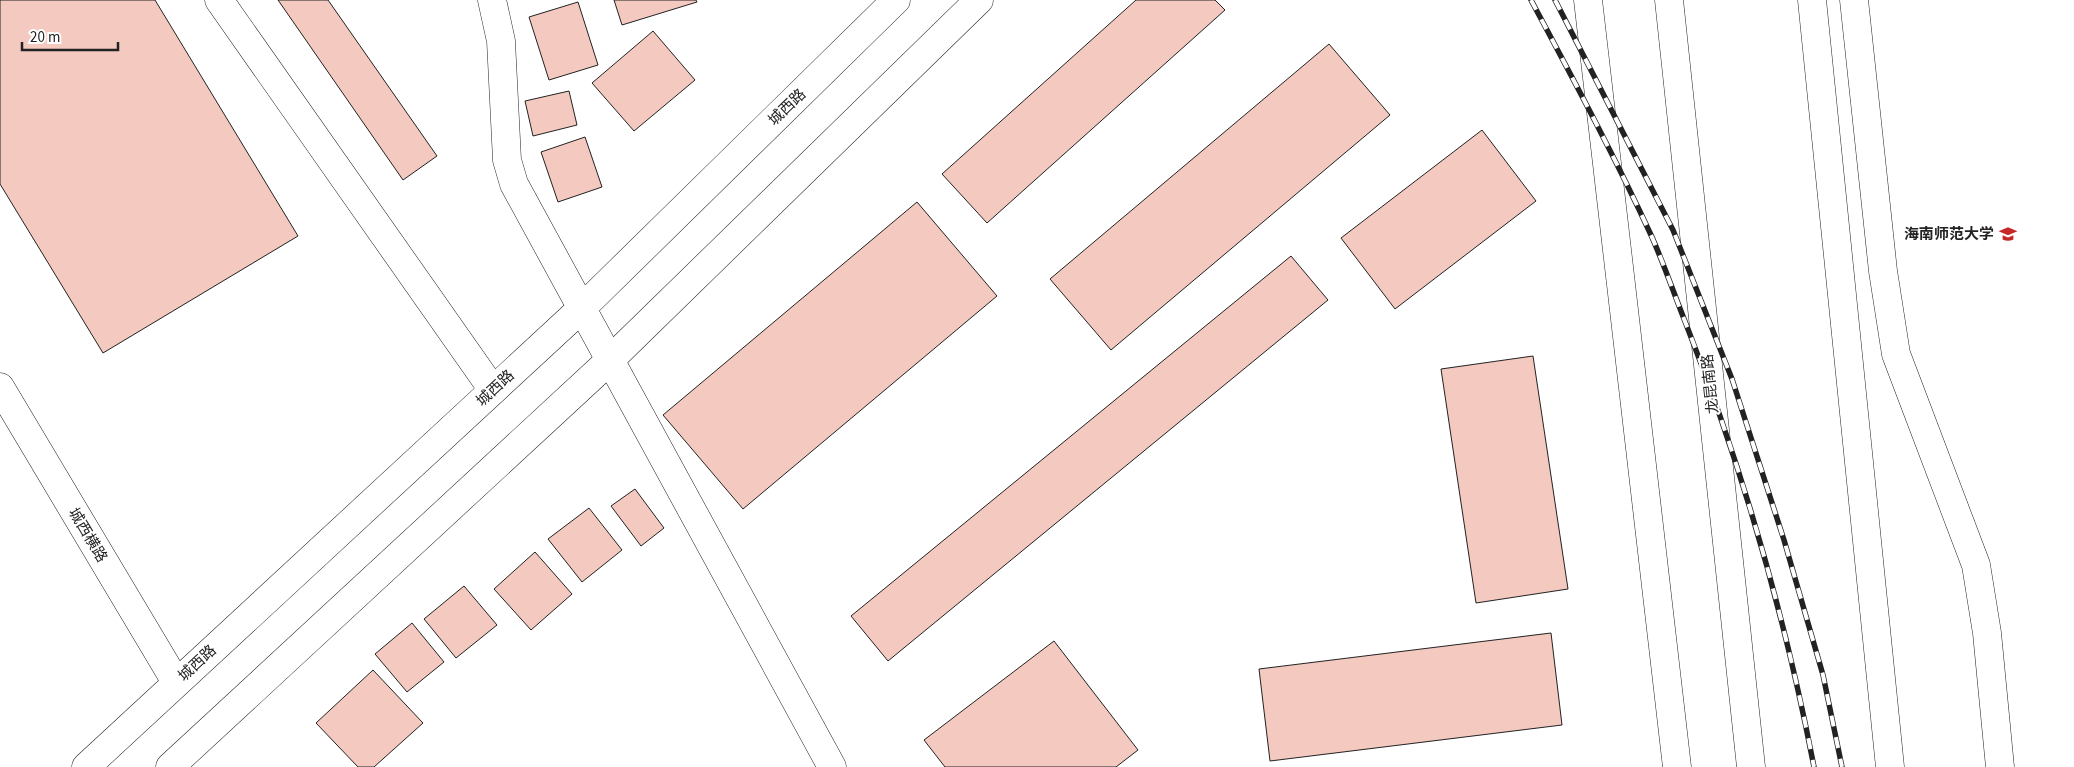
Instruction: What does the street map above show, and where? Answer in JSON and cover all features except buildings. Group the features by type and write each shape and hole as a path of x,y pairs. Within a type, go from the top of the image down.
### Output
{"main road":[{"path":"219,0 493,390"},
{"path":"492,0 501,41 507,160 514,184 580,309 832,767"},
{"name":"城西路","path":"86,767 580,309 896,0"},
{"path":"170,767 609,362 979,0"},
{"path":"1588,0 1677,767"},
{"name":"龙昆南路","path":"1669,0 1751,767"},
{"path":"1812,0 1890,767"},
{"path":"1854,0 1883,271 1896,354 1976,565 1987,633 2003,762"},
{"name":"城西横路","path":"0,387 176,682"}],"railway":[{"path":"1531,0 1608,146 1651,235 1726,432 1776,598 1814,767"},
{"path":"1555,0 1673,230 1732,379 1784,540 1823,675 1842,767"}],"place":[{"name":"海南师范大学","path":"2008,234"}]}
